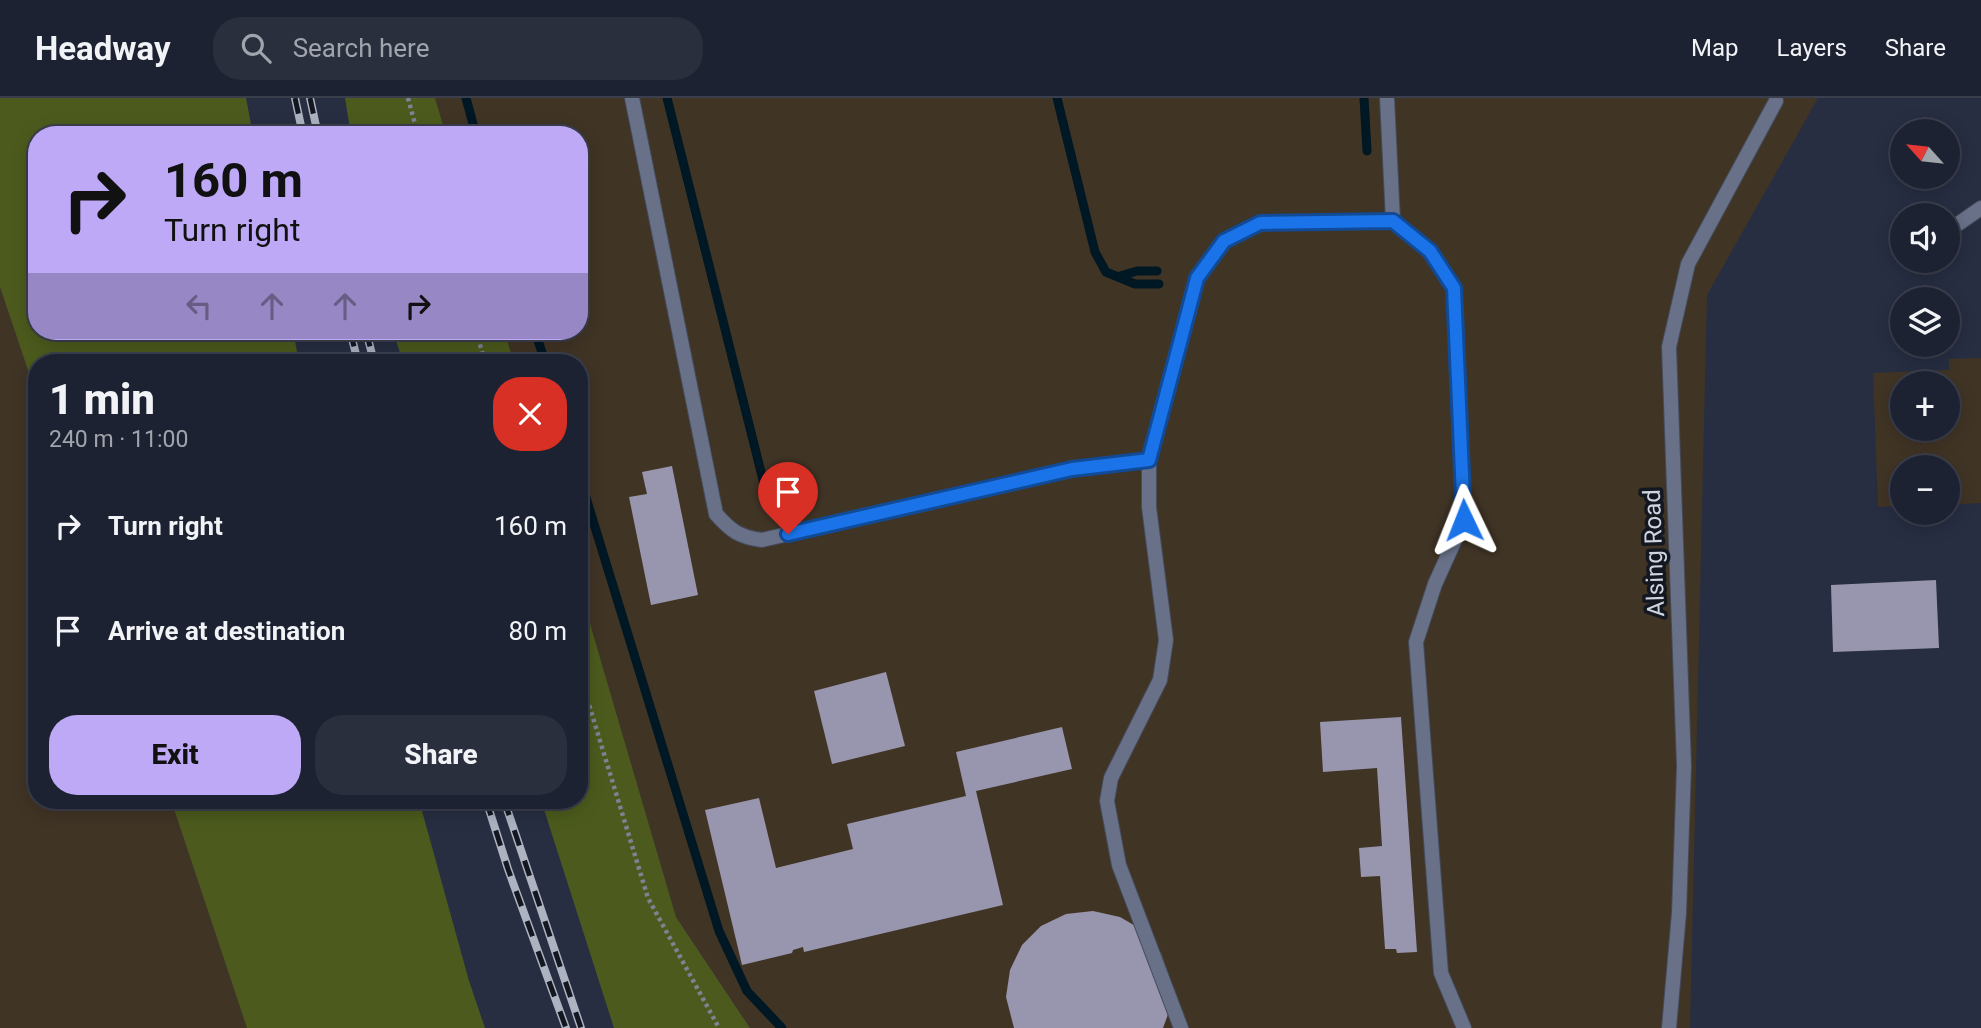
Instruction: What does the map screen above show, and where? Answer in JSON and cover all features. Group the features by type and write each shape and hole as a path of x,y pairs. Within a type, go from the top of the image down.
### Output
{"lane":[{"path":"632,98 716,514 728,528 743,537 762,540 1072,469 1149,460"},
{"path":"1387,98 1393,221"},
{"name":"Alsing Road","path":"1669,1028 1679,913 1684,766 1669,347 1688,264 1777,99"},
{"path":"1960,223 1981,208"},
{"path":"1181,1028 1119,865 1107,801 1111,778 1160,680 1166,640 1149,507 1149,460 1197,278 1224,241 1260,223 1393,221 1430,251 1454,288 1464,520 1435,584 1416,642 1441,973 1464,1028"}],"path":[{"path":"408,98 416,126"},
{"path":"588,701 648,898 719,1028"}],"shaded area":[{"path":"435,98 1818,98 1707,295 1690,1028 750,1028 676,917 588,617 588,354 511,354 507,340 588,340 588,126 443,126"},
{"path":"0,287 28,370 28,809 174,809 247,1028 0,1028"},
{"path":"1981,358 1981,503 1960,504 1960,455 1890,455 1890,506 1878,507 1873,373 1890,372 1890,441 1960,441 1960,371 1924,371 1949,370 1949,359"}],"green space":[{"path":"0,98 246,98 251,126 28,126 28,340 295,340 297,354 28,354 28,370 0,287"},
{"path":"345,98 435,98 443,126 350,126"},
{"path":"396,340 507,340 511,354 400,354"},
{"path":"588,617 676,917 750,1028 614,1028 544,809 588,809"},
{"path":"174,809 421,809 469,981 485,1028 247,1028"}],"building":[{"path":"672,466 698,595 651,605 629,497 647,494 642,472"},
{"path":"1936,580 1939,648 1833,652 1831,585"},
{"path":"886,672 905,746 832,764 814,691"},
{"path":"1401,717 1417,952 1397,953 1396,949 1385,949 1380,876 1361,877 1359,848 1382,846 1377,768 1323,772 1320,722"},
{"path":"1062,727 1072,769 976,791 1003,905 804,952 803,947 793,950 792,953 742,965 705,810 759,798 776,868 853,849 847,824 966,796 956,752"},
{"path":"1093,911 1120,917 1144,931 1161,953 1170,979 1171,1006 1163,1028 1014,1028 1006,997 1010,970 1022,945 1041,926 1066,914"}],"waterway":[{"path":"466,98 474,126"},
{"path":"667,98 768,500"},
{"path":"1057,98 1095,252 1106,272 1135,284 1159,284"},
{"path":"1364,98 1367,151"},
{"path":"1120,276 1137,271 1157,271"},
{"path":"538,340 542,354"},
{"path":"588,504 719,931 747,991 782,1028"}],"railway":[{"path":"295,98 301,126"},
{"path":"310,98 316,126"},
{"path":"352,340 356,354"},
{"path":"368,340 372,354"},
{"path":"489,809 566,1028"},
{"path":"507,809 581,1028"}],"route":[{"path":"788,534 1072,469 1149,460 1197,278 1224,241 1260,223 1393,221 1430,251 1454,288 1464,520"}]}
